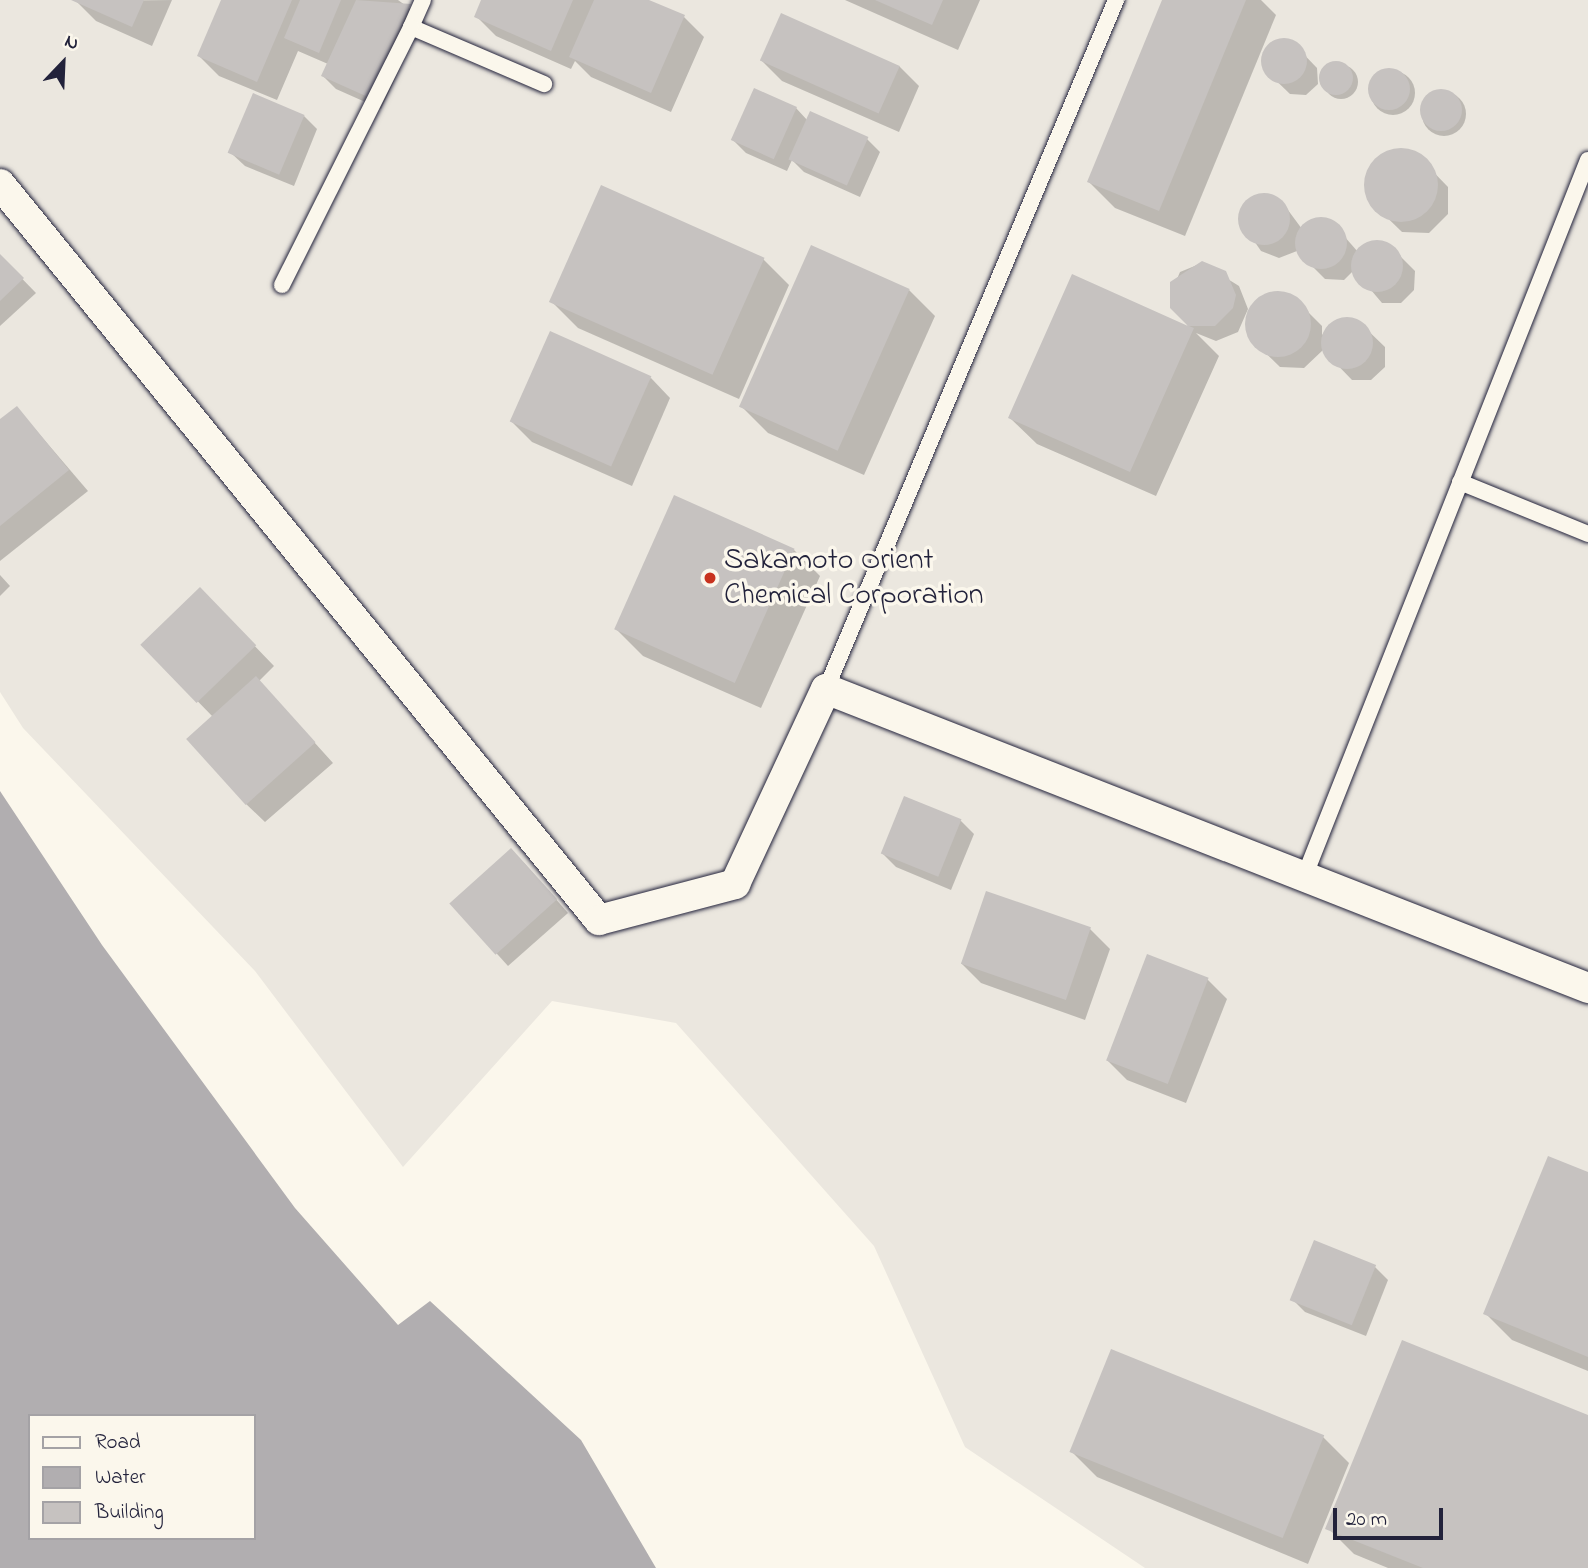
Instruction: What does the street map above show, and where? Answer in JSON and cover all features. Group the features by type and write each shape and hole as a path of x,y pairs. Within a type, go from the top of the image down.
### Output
{"street":[{"path":"0,184 598,920 736,884 826,689 1588,988"}],"lane":[{"path":"282,285 424,0"},
{"path":"826,689 1116,0"},
{"path":"411,27 544,84"},
{"path":"1305,875 1588,160"},
{"path":"1460,482 1588,534"}],"shaded area":[{"path":"0,0 1588,0 1588,1568 1145,1568 965,1447 874,1246 676,1023 552,1001 403,1167 255,971 23,728 0,692"}],"water":[{"path":"0,791 102,945 295,1208 398,1325 430,1301 581,1440 656,1568 0,1568"}],"building":[{"path":"71,0 144,0 132,27"},
{"path":"221,0 292,0 257,82 197,56"},
{"path":"300,0 341,0 319,53 284,38"},
{"path":"356,0 411,4 368,97 321,76"},
{"path":"481,0 573,0 551,51 474,17"},
{"path":"594,0 649,0 685,15 651,93 569,57"},
{"path":"875,0 943,0 932,25"},
{"path":"1162,0 1246,0 1159,211 1087,182"},
{"path":"781,13 900,66 879,113 760,61"},
{"path":"1284,38 1300,45 1307,61 1300,77 1284,84 1268,77 1261,61 1268,45"},
{"path":"1336,61 1348,66 1353,78 1348,90 1336,95 1324,90 1319,78 1324,66"},
{"path":"1389,68 1404,74 1410,89 1404,104 1389,110 1374,104 1368,89 1374,74"},
{"path":"754,88 797,107 774,159 731,140"},
{"path":"1441,89 1456,95 1462,110 1456,125 1441,131 1426,125 1420,110 1426,95"},
{"path":"253,93 305,115 279,175 228,153"},
{"path":"810,111 868,137 847,185 788,159"},
{"path":"1401,148 1415,151 1427,159 1435,171 1438,185 1435,199 1427,211 1415,219 1401,222 1387,219 1375,211 1367,199 1364,185 1367,171 1375,159 1387,151"},
{"path":"601,185 765,258 712,375 549,302"},
{"path":"1264,193 1283,200 1290,219 1283,238 1264,245 1245,238 1238,219 1245,200"},
{"path":"1321,217 1340,224 1347,243 1340,262 1321,269 1302,262 1295,243 1302,224"},
{"path":"1377,240 1396,247 1403,266 1396,285 1377,292 1358,285 1351,266 1358,247"},
{"path":"811,245 910,289 838,451 739,407"},
{"path":"0,254 24,278 0,301"},
{"path":"1202,261 1226,271 1236,295 1233,308 1215,326 1189,326 1194,328 1130,472 1008,418 1072,274 1188,326 1170,308 1170,282"},
{"path":"1271,291 1285,291 1297,296 1306,305 1311,324 1309,337 1302,348 1285,357 1271,357 1259,352 1250,343 1245,331 1245,317 1250,305 1259,296"},
{"path":"1347,317 1366,324 1373,343 1366,362 1347,369 1328,362 1321,343 1328,324"},
{"path":"550,331 651,376 611,467 510,421"},
{"path":"17,406 69,470 0,526 0,419"},
{"path":"674,495 795,549 735,683 614,629"},
{"path":"200,587 256,645 197,703 140,645"},
{"path":"256,676 316,742 246,805 186,739"},
{"path":"904,796 961,819 938,877 881,853"},
{"path":"511,848 557,899 495,955 449,904"},
{"path":"986,891 1091,927 1066,1000 961,964"},
{"path":"1147,954 1209,978 1168,1084 1106,1060"},
{"path":"1548,1156 1588,1172 1588,1357 1483,1314"},
{"path":"1314,1240 1376,1265 1352,1325 1290,1300"},
{"path":"1402,1340 1588,1415 1588,1568 1423,1568 1325,1529"},
{"path":"1111,1349 1324,1435 1283,1538 1069,1452"}],"place":[{"name":"Sakamoto Orient Chemical Corporation","path":"710,578"}]}
